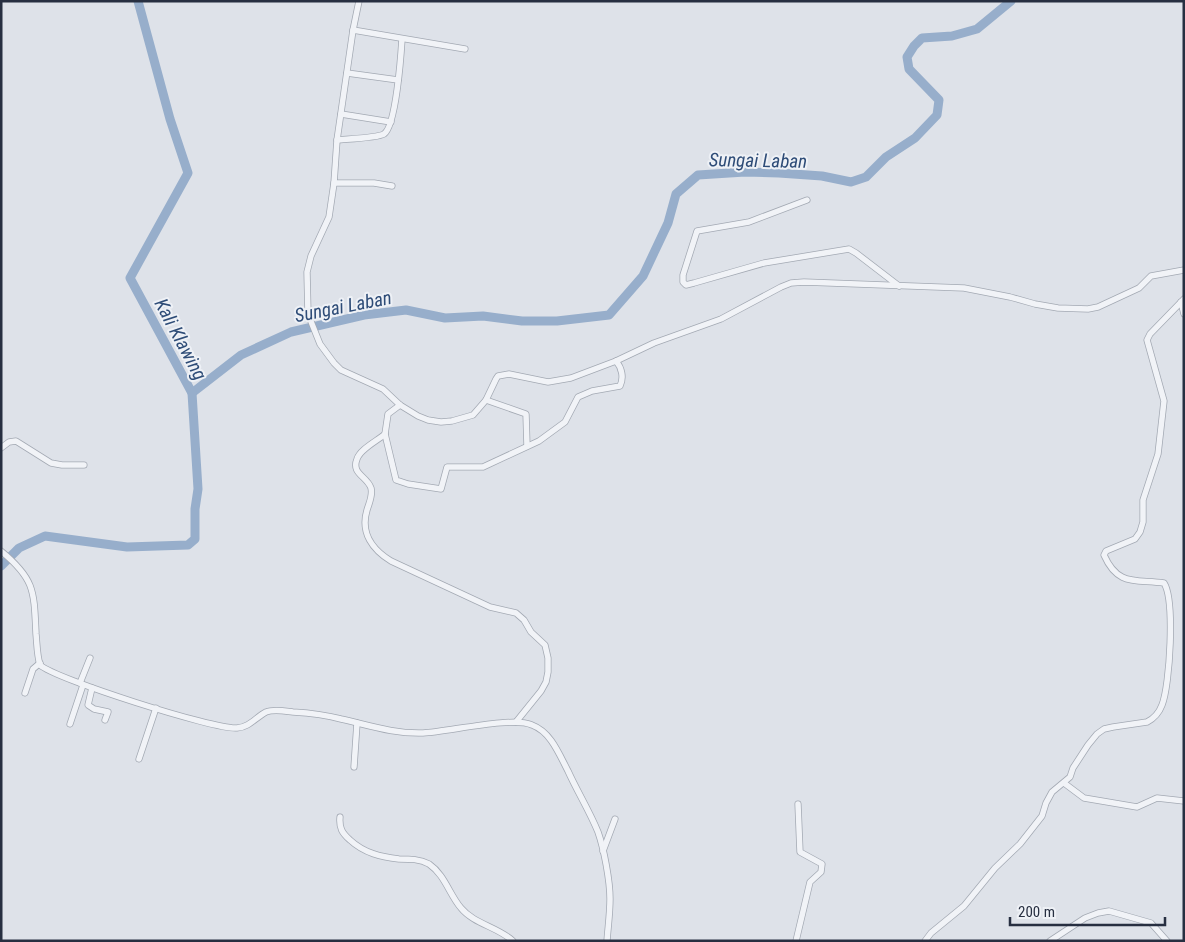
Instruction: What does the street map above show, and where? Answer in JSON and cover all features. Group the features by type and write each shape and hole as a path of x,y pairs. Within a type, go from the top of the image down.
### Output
{"street":[{"path":"360,1 353,30 337,140 329,217 311,256 307,272 308,314 320,344 341,370 383,389 400,405 428,420 446,422 473,415 486,400 498,376 509,374 548,382 571,378 616,361 654,343 721,319 791,283 964,288 1058,308 1088,309 1098,307 1139,288 1151,276 1184,270"},
{"path":"353,30 465,49"},
{"path":"337,140 381,135 387,130 391,122 398,80 402,39"},
{"path":"347,73 398,80"},
{"path":"341,114 391,122"},
{"path":"334,183 374,183 392,186"},
{"path":"807,200 749,222 697,231 683,276 683,282 686,285 764,263 850,249 899,286"},
{"path":"1183,300 1184,314"},
{"path":"925,941 931,933 964,906 995,868 1020,844 1042,816 1052,792 1070,777 1073,768 1097,734 1104,730 1154,719 1163,704 1170,663 1170,621 1167,588 1164,583 1124,579 1117,573 1104,555 1106,551 1135,539 1143,527 1142,506 1158,454 1164,412 1163,396 1147,340 1150,334 1183,300"},
{"path":"400,405 388,414 385,434 395,478 408,484 428,488 442,488 447,467 483,467 546,436 562,425 578,397 592,391 620,386 620,366 616,361"},
{"path":"486,400 526,414 527,446"},
{"path":"385,434 361,452 356,461 357,472 371,489 371,499 365,519 367,535 378,552 391,561 490,607 516,613 545,646 548,658 546,682 516,722"},
{"path":"1,448 9,442 16,441 51,463 84,465"},
{"path":"4,553 26,574 32,588 40,663 47,670 92,688 213,725 232,728 246,726 265,713 274,711 331,717 390,731 423,733 516,722 531,724 546,734 554,744 598,832 603,851 610,898 607,941"},
{"path":"70,724 90,658"},
{"path":"25,692 32,671 40,663"},
{"path":"92,688 88,704 94,709 108,711 105,720"},
{"path":"139,758 156,708"},
{"path":"354,767 357,723"},
{"path":"1064,783 1084,798 1137,806 1157,798 1184,802"},
{"path":"796,941 810,882 821,872 822,864 800,852 798,804"},
{"path":"340,817 339,827 352,842 370,853 380,856 419,860 428,864 441,876 461,909 488,926 507,935 513,941"},
{"path":"603,851 615,819"},
{"path":"1050,941 1091,915 1110,911 1151,923 1167,941"}],"waterway":[{"name":"Kali Klawing","path":"1,566 19,548 45,536 127,547 188,545 195,539 195,509 198,489 192,393 130,278 188,173 170,119 138,1"},
{"name":"Sungai Laban","path":"192,393 241,355 291,332 364,315 406,310 445,318 483,316 522,321 557,321 609,315 643,276 668,223 676,194 698,175 745,172 779,173 822,176 851,182 866,177 886,157 915,138 937,115 939,100 909,69 907,57 914,46 922,38 952,36 977,29 1011,1"}]}
